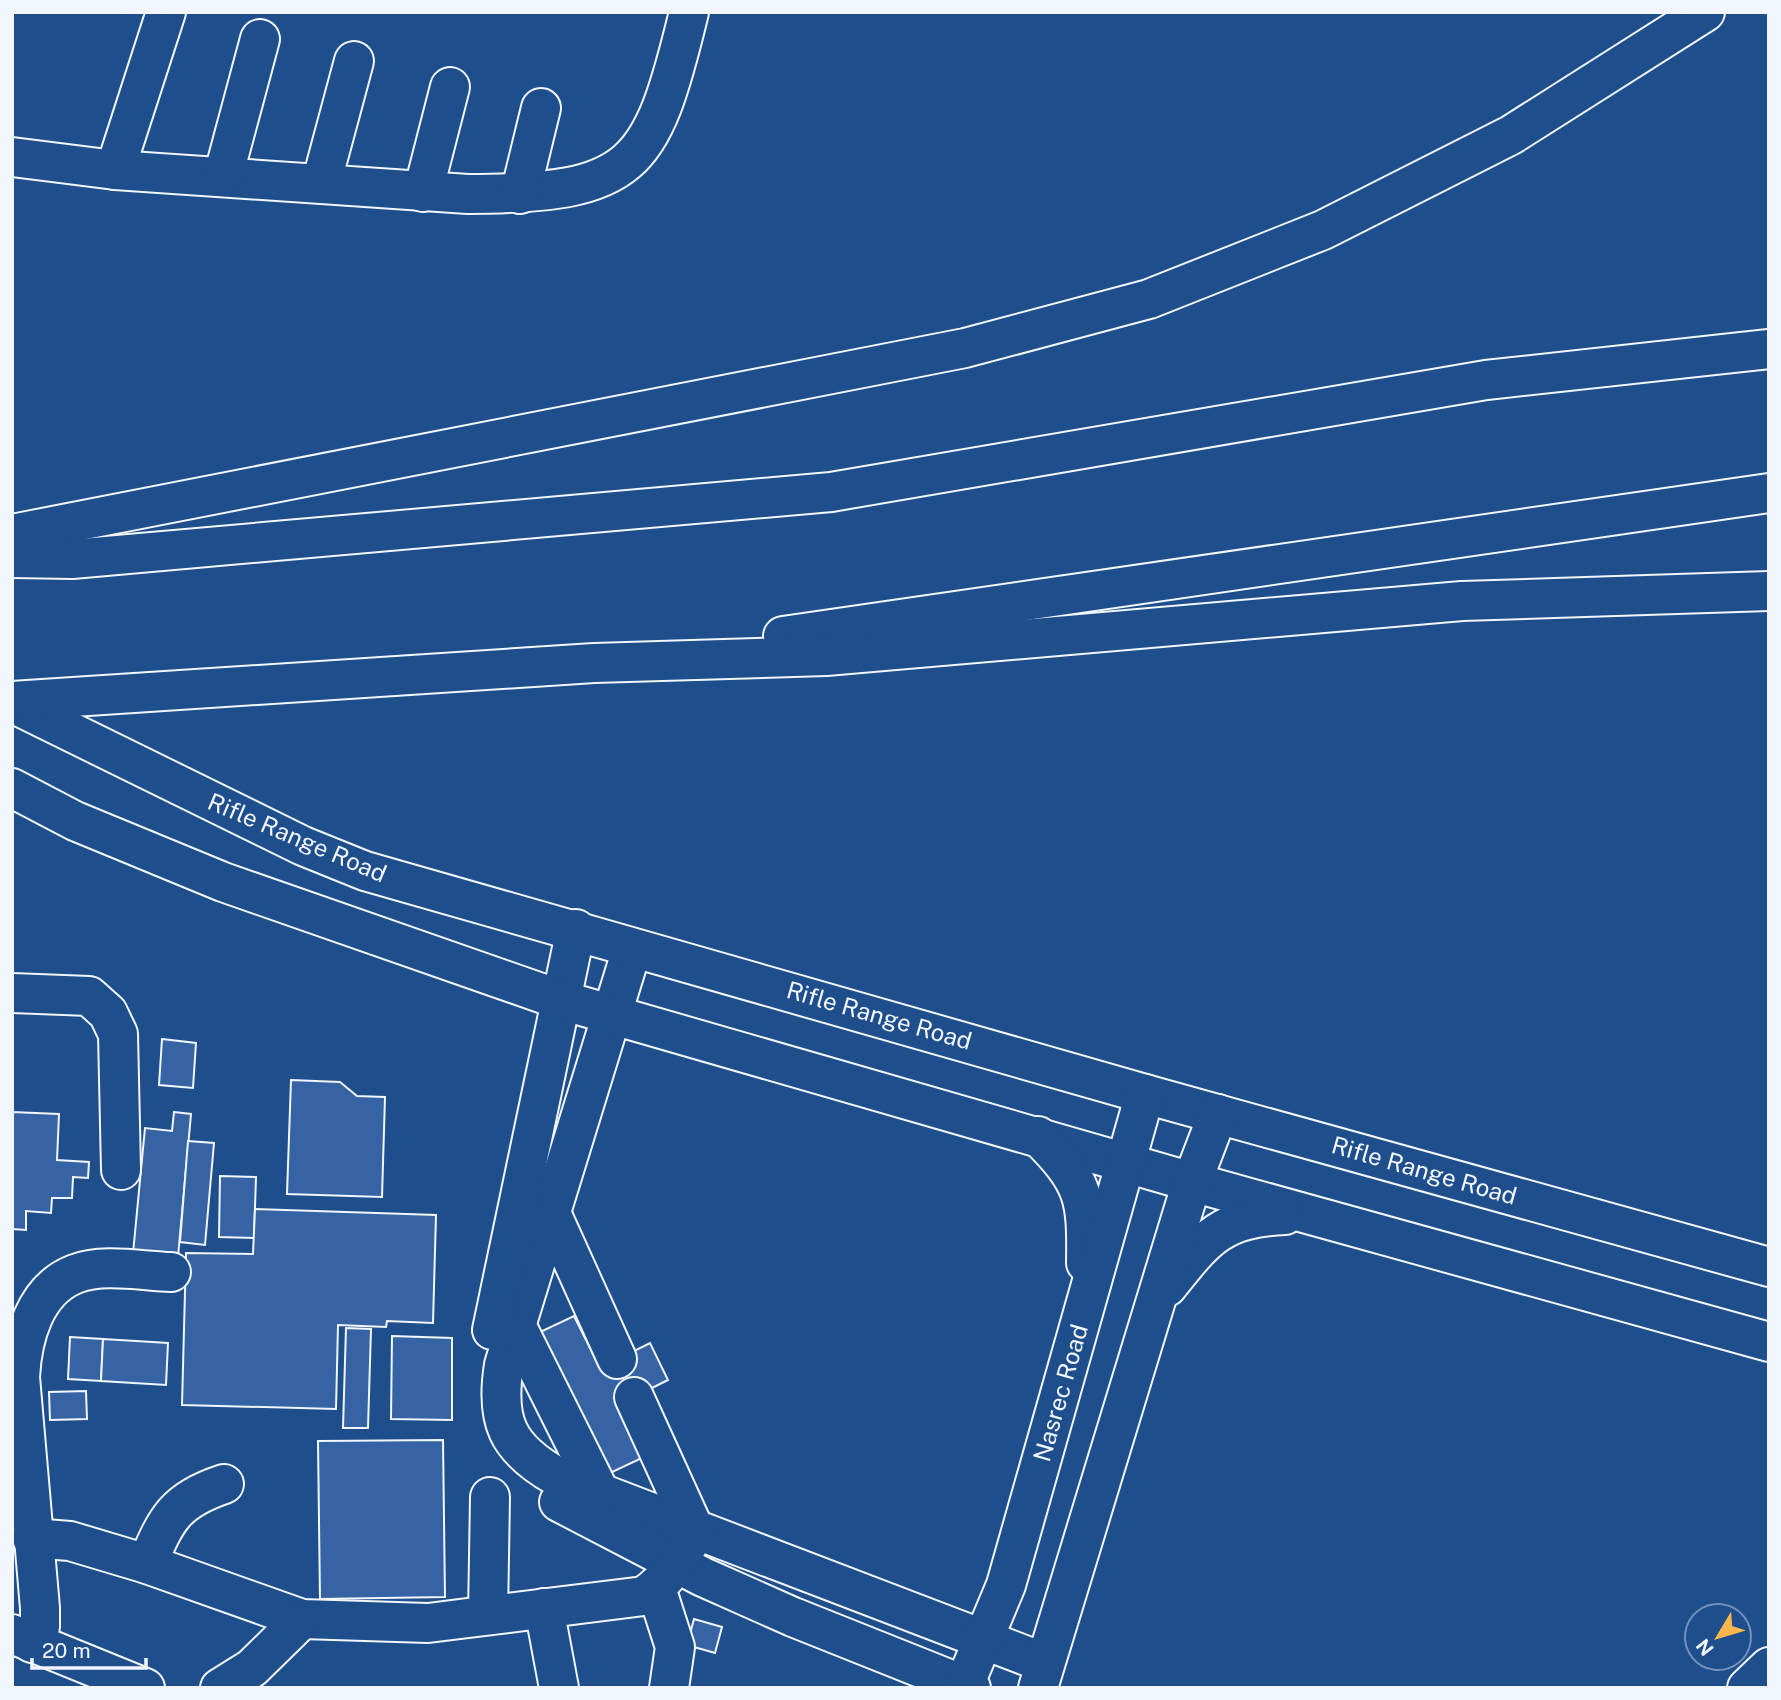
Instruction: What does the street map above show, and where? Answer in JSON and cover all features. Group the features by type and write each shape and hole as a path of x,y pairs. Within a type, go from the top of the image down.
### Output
{"main road":[{"path":"115,170 166,12"},
{"path":"12,158 115,170 423,191 520,194 576,187 605,176 638,155 649,139 666,101 689,12"},
{"path":"12,534 965,348 1149,299 1323,230 1511,135 1706,12"},
{"path":"223,177 260,39"},
{"path":"321,184 354,61"},
{"path":"423,191 450,87"},
{"path":"520,194 541,108"},
{"path":"12,558 72,559 831,492 1486,380 1769,349"},
{"path":"594,663 1769,494"},
{"path":"12,702 594,663 826,656 1462,601 1769,591"},
{"name":"Rifle Range Road","path":"12,702 303,846 365,871 576,929 632,948 744,977 1145,1094 1769,1267"},
{"path":"12,788 75,821 223,882 561,1000 1127,1161 1192,1182 1769,1342"},
{"path":"576,929 561,1000 545,1190 516,1325 503,1366 500,1393 502,1417 509,1435 533,1463 600,1493 677,1560 983,1640 1042,1676 1192,1182 1218,1114"},
{"path":"632,948 612,1013 488,1349 481,1399 483,1425 492,1446 509,1468 531,1486 677,1560 703,1577 793,1617 966,1687"},
{"path":"12,993 89,996 107,1013 118,1034 121,1170"},
{"name":"Nasrec Road","path":"966,1687 1006,1585 1145,1094"},
{"path":"1038,1136 1067,1167 1082,1192 1087,1228 1084,1310"},
{"path":"545,1190 617,1359"},
{"path":"1157,1299 1194,1253 1220,1230 1256,1216 1305,1213"},
{"path":"22,1638 40,1627 16,1377 22,1343 42,1302 61,1282 75,1274 94,1270 171,1272"},
{"path":"516,1325 600,1493"},
{"path":"634,1397 677,1560 675,1647 668,1688"},
{"path":"147,1564 171,1514 189,1497 224,1484"},
{"path":"488,1615 490,1497"},
{"path":"32,1538 70,1541 147,1564 302,1619 428,1623 630,1599 644,1596 677,1560"},
{"path":"544,1608 559,1688"},
{"path":"220,1688 252,1668 302,1619"},
{"path":"22,1638 145,1688"},
{"path":"1747,1688 1769,1667"}],"building":[{"path":"162,1039 196,1043 193,1088 159,1085"},
{"path":"291,1080 340,1082 357,1096 385,1097 382,1197 287,1194"},
{"path":"12,1112 59,1114 57,1160 89,1162 88,1178 73,1177 72,1198 52,1198 51,1213 26,1211 26,1230 12,1229"},
{"path":"174,1112 191,1114 177,1268 132,1264 145,1128 172,1131"},
{"path":"188,1141 214,1143 205,1245 180,1242"},
{"path":"220,1176 256,1177 254,1238 219,1237"},
{"path":"255,1209 436,1215 433,1323 387,1321 386,1327 338,1325 336,1409 182,1405 186,1253 253,1254"},
{"path":"574,1316 600,1368 650,1343 668,1380 618,1405 644,1457 608,1474 538,1333"},
{"path":"346,1328 371,1329 368,1428 343,1428"},
{"path":"392,1336 452,1338 452,1420 391,1419"},
{"path":"70,1337 103,1339 101,1381 68,1379"},
{"path":"103,1339 168,1343 166,1385 101,1381"},
{"path":"86,1391 87,1419 50,1420 49,1392"},
{"path":"443,1440 445,1597 320,1599 318,1441"},
{"path":"694,1619 722,1627 715,1653 687,1645"}]}
